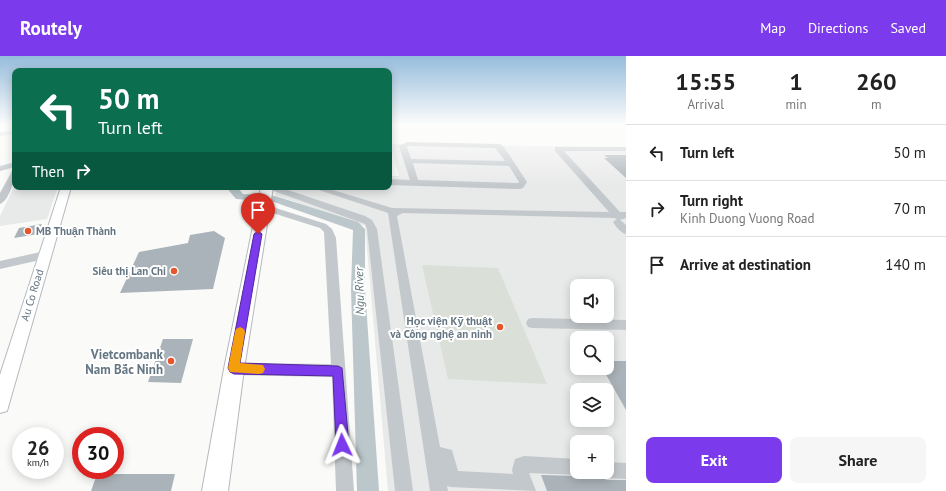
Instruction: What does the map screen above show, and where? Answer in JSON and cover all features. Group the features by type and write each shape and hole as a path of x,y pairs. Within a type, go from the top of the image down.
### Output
{"highway":[{"path":"215,491 234,368 265,195"}],"main road":[{"name":"Au Co Road","path":"0,404 3,386 65,190"}],"street":[{"path":"405,145 415,183"},
{"path":"392,182 520,186 523,182 501,149 494,146 464,145"},
{"path":"622,221 558,149 626,149"},
{"path":"408,161 511,164"},
{"path":"0,169 12,165"},
{"path":"1,199 12,179"},
{"path":"265,195 282,190 362,218 369,222 373,236 404,491"},
{"path":"324,190 405,215 622,221"},
{"path":"265,195 327,228 329,231 333,250 345,491"},
{"path":"392,211 439,491"},
{"path":"0,265 45,255"},
{"path":"532,323 626,325"},
{"path":"234,368 338,371"},
{"path":"432,454 446,456 451,479 525,487 520,470 521,466 524,464 570,467"},
{"path":"614,470 626,471"}],"shaded area":[{"name":"Học viện Kỹ thuật và Công nghệ an ninh","path":"392,145 626,147 626,491 388,491 365,226 275,195 276,190 392,190 392,176 399,176 392,151"},
{"path":"13,190 57,190 47,219 0,226 0,216"},
{"path":"422,265 498,268 547,384 448,379"}],"building":[{"path":"604,155 626,155 626,178 604,158 608,158"},
{"name":"MB Thuận Thành","path":"42,224 38,234 14,238 19,228"},
{"name":"Siêu thị Lan Chi","path":"214,231 225,238 213,289 120,293 139,252 188,243 190,235"},
{"name":"Vietcombank Nam Bắc Ninh","path":"163,339 193,339 181,383 148,382"},
{"path":"614,361 626,361 626,410 614,389 614,383 611,383 606,375 614,375"},
{"path":"124,474 175,474 171,491 91,491 95,479 124,479"},
{"path":"541,475 570,476 570,479 626,480 626,491 547,491"}],"waterway":[{"name":"Ngu River","path":"234,190 240,197 275,199 354,225 359,229 358,289 368,491"}],"slow traffic":[{"path":"240,332 234,368 259,369"}],"place":[{"name":"MB Thuận Thành","path":"28,231"},
{"name":"Siêu thị Lan Chi","path":"174,271"},
{"name":"Học viện Kỹ thuật và Công nghệ an ninh","path":"500,327"},
{"name":"Vietcombank Nam Bắc Ninh","path":"171,361"}],"route":[{"path":"258,234 234,368 338,371 342,445"}]}
